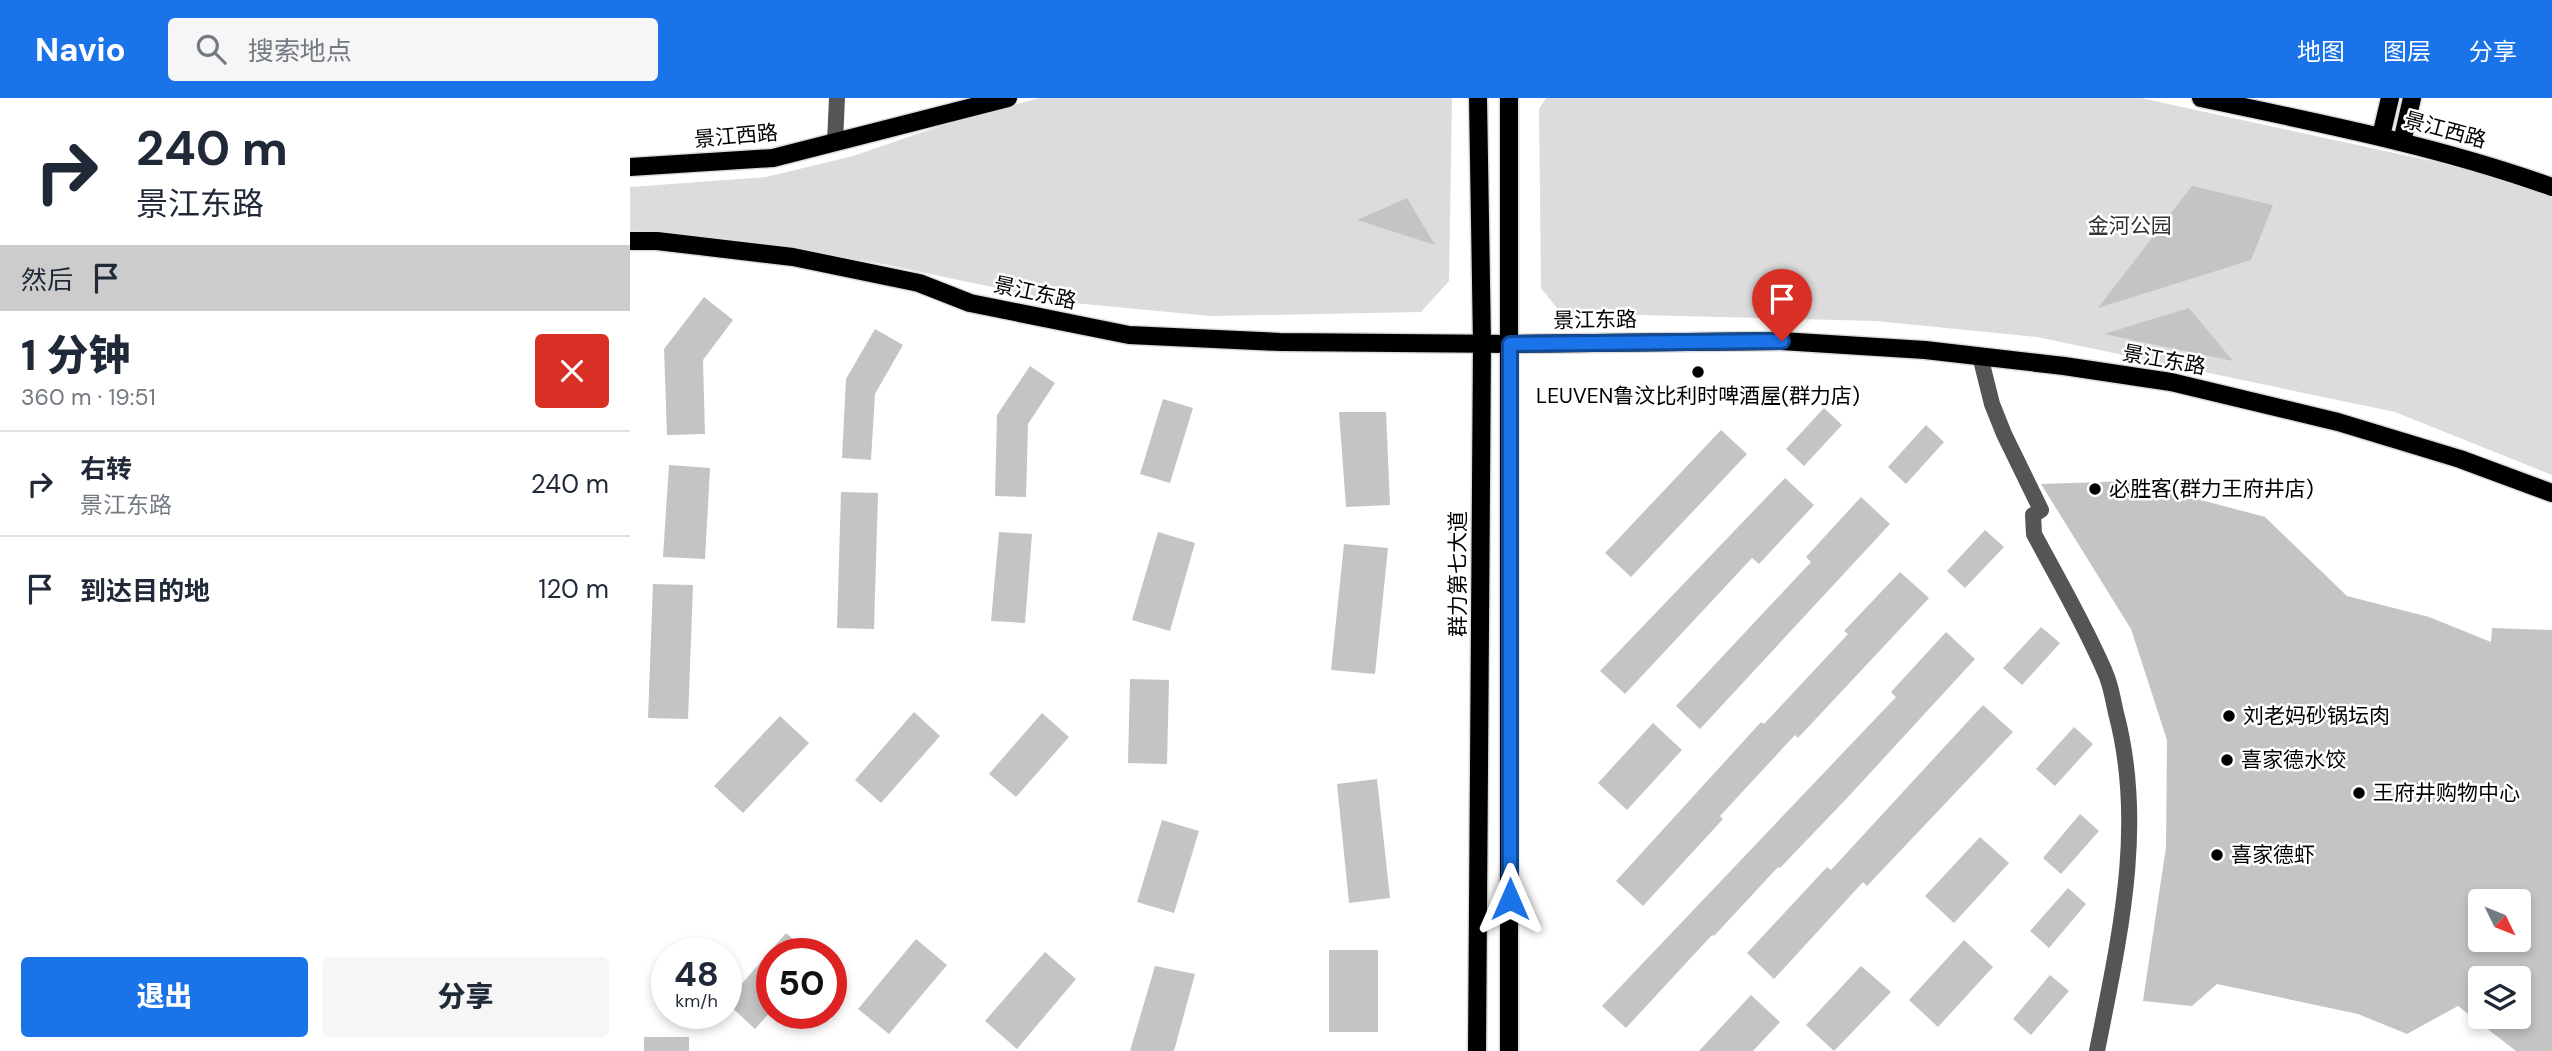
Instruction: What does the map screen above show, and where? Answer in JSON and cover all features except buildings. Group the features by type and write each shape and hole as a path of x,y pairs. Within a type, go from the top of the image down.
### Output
{"main road":[{"name":"景江西路","path":"630,167 773,158 1008,98"},
{"name":"群力第七大道","path":"1477,1051 1482,343 1478,98"},
{"path":"1509,98 1509,1051"},
{"name":"景江西路","path":"2201,98 2381,136 2477,162 2552,187"},
{"path":"2381,136 2390,98"},
{"path":"2402,142 2413,98"},
{"name":"景江东路","path":"630,242 657,241 793,257 919,283 970,303 1129,335 1280,342 1510,344 1782,341 1979,356 2171,382 2253,401 2396,439 2552,493"}],"street":[{"path":"835,142 837,98"},
{"path":"1979,356 1992,404 2004,434 2041,510 2034,515 2034,534 2106,674 2126,748 2130,812 2122,919 2097,1051"}],"green space":[{"path":"1040,98 1452,98 1449,281 1421,312 1211,316 1063,302 883,264 739,240 630,230 630,187 766,177 853,156 958,120"},
{"name":"金河公园","path":"1546,98 2141,98 2491,174 2552,198 2552,475 2395,412 2037,337 1876,321 1561,313 1541,288 1539,109"}],"place":[{"name":"LEUVEN鲁汶比利时啤酒屋(群力店)","path":"1698,372"},
{"name":"必胜客(群力王府井店)","path":"2095,489"},
{"name":"刘老妈砂锅坛肉","path":"2229,716"},
{"name":"喜家德水饺","path":"2227,760"},
{"name":"王府井购物中心","path":"2359,793"},
{"name":"喜家德虾","path":"2217,855"}],"route":[{"path":"1510,899 1510,344 1782,341"}]}
